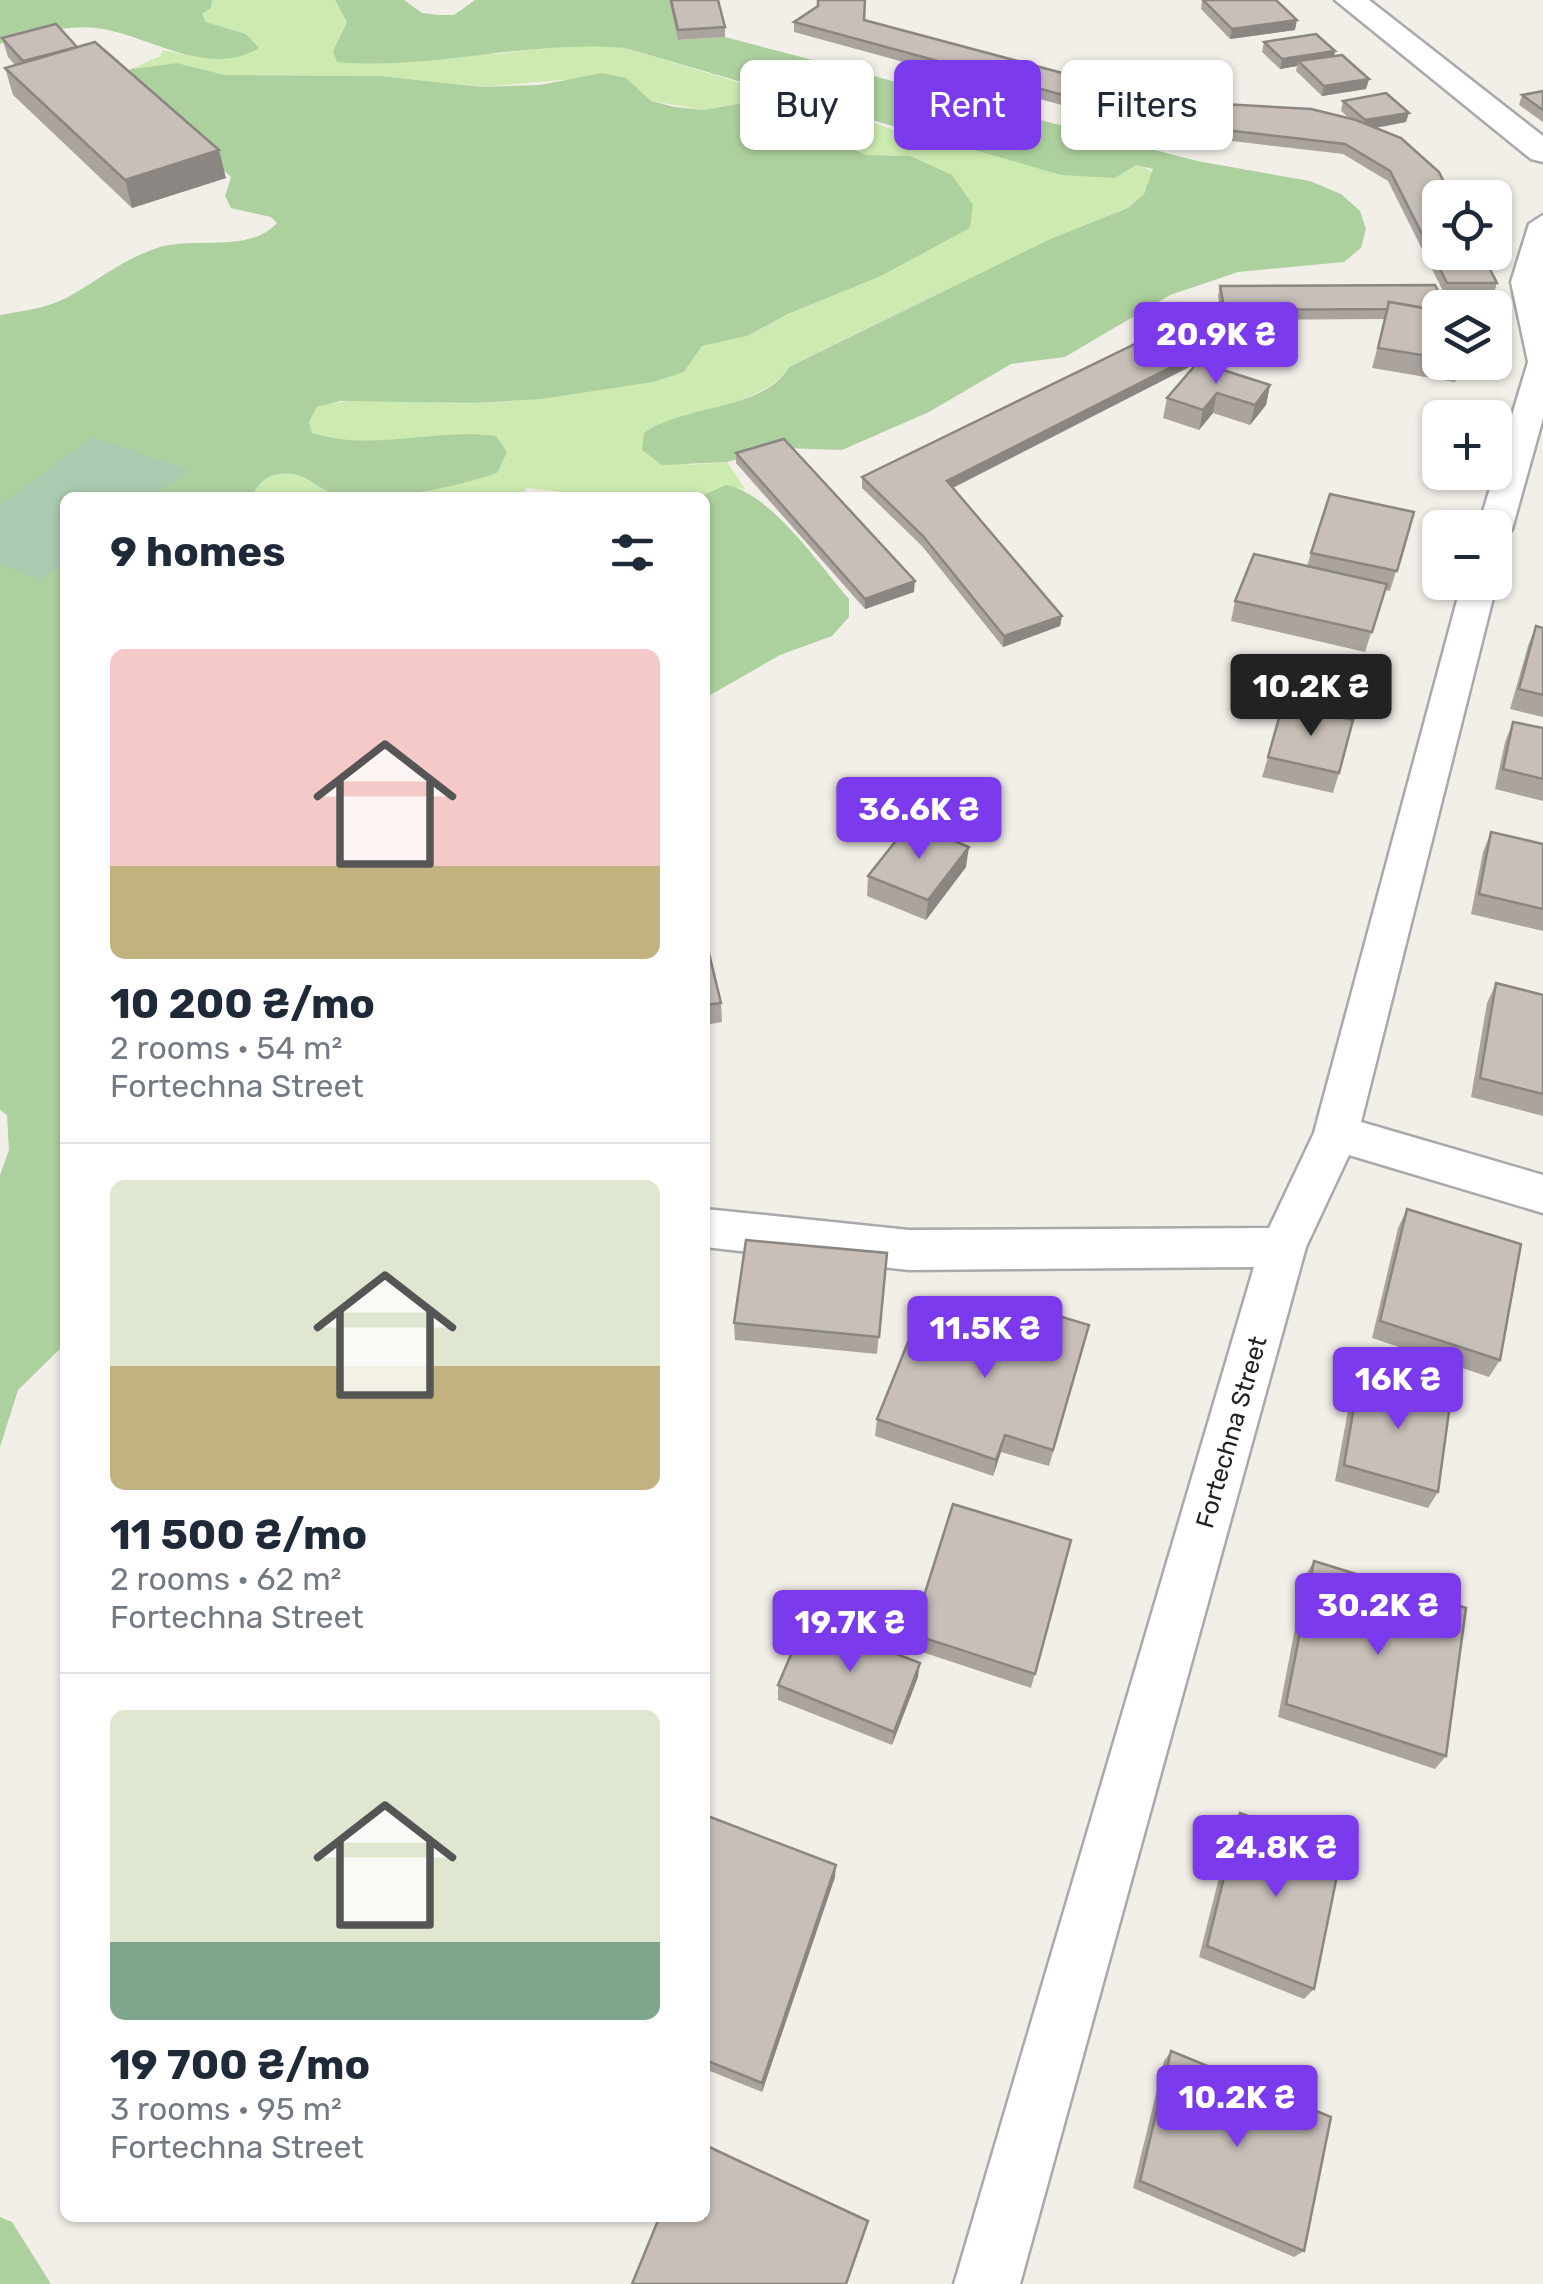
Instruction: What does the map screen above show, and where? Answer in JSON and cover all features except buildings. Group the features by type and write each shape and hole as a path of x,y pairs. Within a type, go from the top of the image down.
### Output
{"street":[{"path":"1350,0 1543,152"},
{"path":"1500,510 1543,362 1526,282 1543,224"},
{"name":"Fortechna Street","path":"987,2284 1283,1248 1336,1133 1475,600"},
{"path":"1336,1133 1543,1194"},
{"path":"710,1229 909,1250 1283,1248"}],"green space":[{"path":"0,0 212,0 211,8 202,14 206,22 246,34 259,48 241,56 203,58 108,30 81,27 0,44"},
{"path":"212,0 335,0 347,22 333,51 499,54 576,43 625,48 740,83 740,103 704,110 651,101 616,75 482,87 381,76 225,75 177,63 131,69 160,56 163,50 199,57 259,49 246,34 206,22 202,14 211,8"},
{"path":"335,0 404,0 422,13 454,15 475,0 669,0 679,40 725,37 813,60 740,60 740,81 625,48 589,46 409,62 337,62 333,51 347,22"},
{"path":"177,63 225,75 381,76 482,87 540,85 602,73 626,78 651,101 675,107 704,110 740,103 740,150 855,150 867,155 910,156 952,175 973,205 970,228 881,276 788,314 747,336 702,346 684,372 653,382 541,399 476,403 340,401 317,407 309,422 312,433 358,440 496,436 507,452 497,473 418,492 333,492 289,474 266,479 255,492 60,492 60,1349 18,1390 0,1447 0,1175 9,1150 7,1115 0,1110 0,315 60,301 157,248 252,238 277,223 271,217 231,208 225,196 231,177 123,77 131,69"},
{"path":"874,76 894,81 894,126 874,121"},
{"path":"1041,120 1061,125 1061,150 1155,150 1310,181 1341,194 1360,211 1366,229 1361,248 1344,262 1238,272 1170,295 1065,357 1011,364 929,412 842,450 784,448 727,462 662,465 642,450 644,433 660,424 761,392 777,382 789,367 1050,239 1128,208 1144,194 1153,169 1136,165 1115,178 1061,175 975,150 1041,150"},
{"path":"874,123 894,129 894,150 985,150 1115,178 1136,164 1154,172 1144,194 1128,208 1050,239 789,367 758,393 688,414 688,465 727,462 745,489 710,493 527,488 523,492 418,492 497,473 389,442 340,442 311,433 309,422 317,407 336,403 504,402 684,372 702,346 747,336 788,314 881,276 970,228 910,156 867,155 855,150 874,150"},
{"path":"93,437 189,470 160,492 60,492 60,566 40,580 0,564 0,505"},
{"path":"270,476 304,477 333,492 254,492"},
{"path":"726,485 743,491 777,516 849,599 849,617 832,636 780,655 710,695 710,492"},
{"path":"0,2217 12,2222 51,2284 0,2284"}]}
